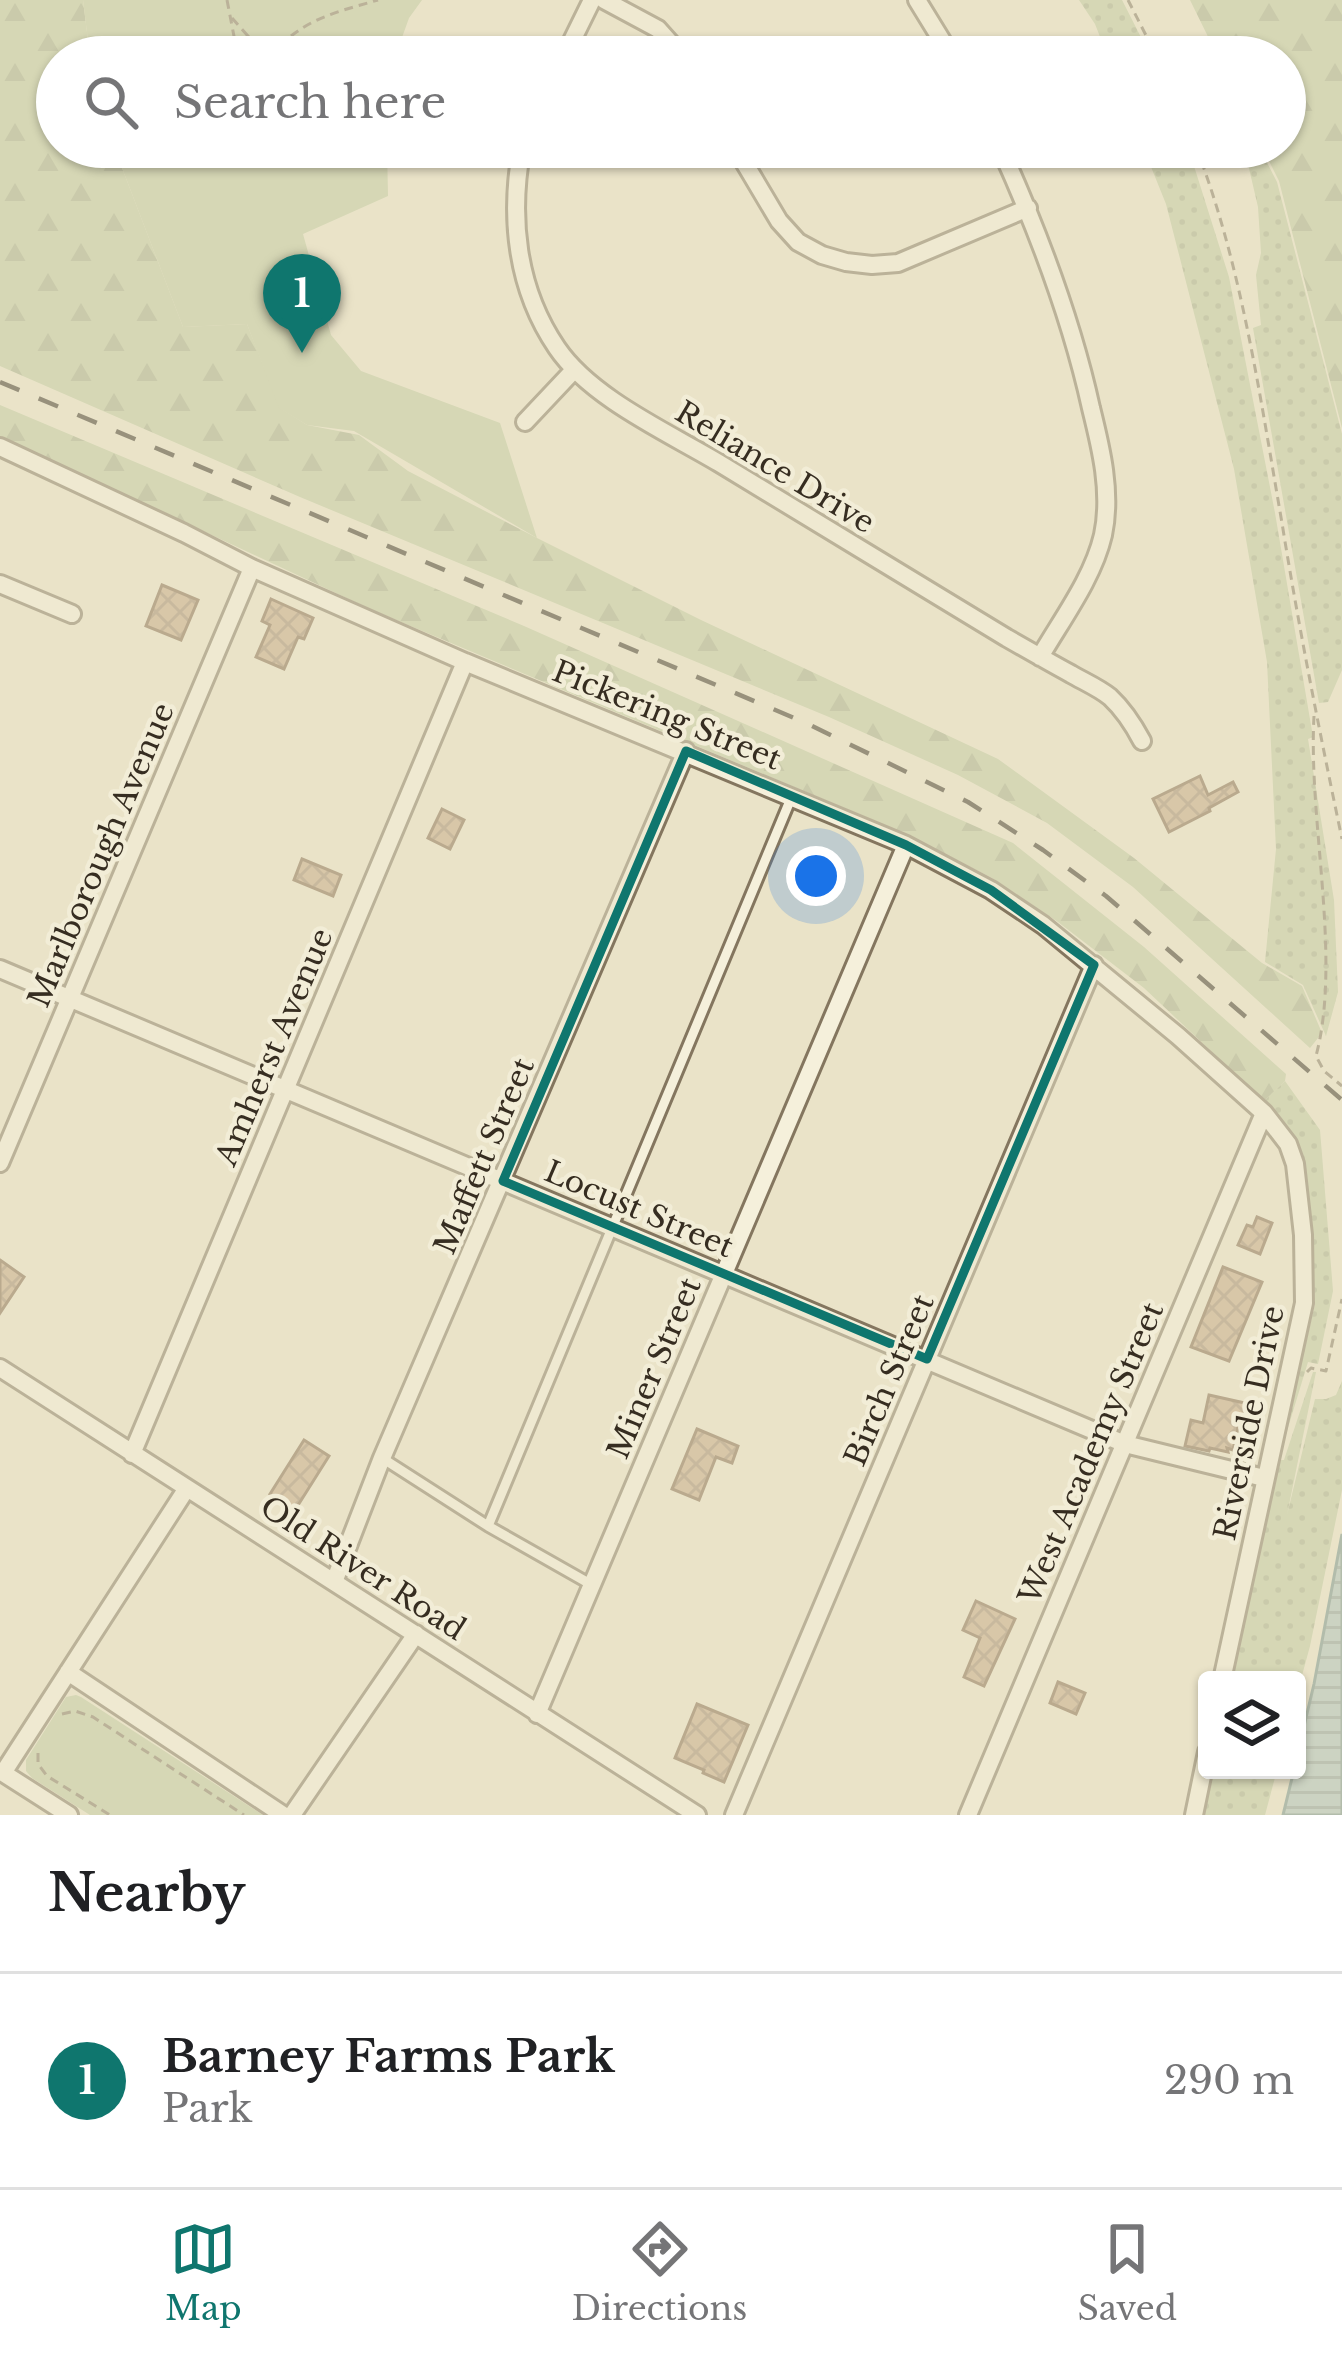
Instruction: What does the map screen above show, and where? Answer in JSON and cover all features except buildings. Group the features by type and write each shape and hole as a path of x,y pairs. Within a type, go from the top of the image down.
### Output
{"street":[{"path":"575,36 592,0"},
{"path":"604,0 664,36"},
{"path":"917,0 939,36"},
{"name":"Reliance Drive","path":"519,168 514,205 522,268 539,316 574,370 641,420 1108,695 1129,717 1142,741"},
{"path":"747,168 798,242 846,262 898,262 1028,208"},
{"path":"1010,168 1081,360 1108,510 1096,560 1040,657"},
{"path":"525,422 574,370"},
{"name":"Pickering Street","path":"0,447 252,568 465,662 906,845 991,890 1043,925 1264,1112"},
{"name":"Marlborough Avenue","path":"0,1163 252,568"},
{"path":"0,584 72,614"},
{"name":"Amherst Avenue","path":"132,1454 465,662"},
{"name":"Maffett Street","path":"334,1582 382,1458 686,752"},
{"name":"Miner Street","path":"537,1714 906,845"},
{"name":"Birch Street","path":"734,1815 1094,965"},
{"name":"Locust Street","path":"0,969 1124,1444 1264,1478"},
{"name":"West Academy Street","path":"968,1815 1264,1112"},
{"name":"Riverside Drive","path":"1224,1671 1304,1303 1295,1163 1288,1144 1264,1112"},
{"name":"Old River Road","path":"0,1368 697,1815"},
{"path":"69,1815 1,1772 187,1488"},
{"path":"68,1672 288,1815 416,1634"},
{"path":"1194,1815 1201,1779"}],"lane":[{"path":"488,1526 792,796"},
{"path":"382,1458 592,1585"}],"path":[{"path":"227,0 234,36"},
{"path":"287,36 311,22 378,0"},
{"path":"1128,0 1146,36"},
{"path":"230,17 248,36"},
{"path":"1203,168 1228,248 1249,340 1342,839"},
{"path":"1315,708 1315,756 1333,940 1332,988 1316,1056 1342,1086"},
{"path":"1326,1371 1342,1299"},
{"path":"63,1712 94,1717 244,1815"},
{"path":"38,1753 38,1763 47,1776 110,1815"}],"highlighted area":[{"path":"686,751 906,845 991,890 1094,965 927,1359 503,1181"}],"green space":[{"path":"0,0 83,0 87,36 36,36 36,168 122,168 183,327 247,324 280,408 307,425 359,435 408,471 537,538 998,759 1134,858 1262,963 1302,986 1322,1033 1310,1048 1133,887 1047,823 958,775 0,366"},
{"path":"83,0 422,0 403,36 87,36"},
{"path":"1079,0 1122,0 1140,36 1100,36"},
{"path":"1190,0 1342,0 1342,428 1272,168 1306,168 1306,36 1208,36"},
{"path":"122,168 387,168 388,196 303,234 331,335 361,371 500,423 537,538 354,431 307,425 279,408 247,324 183,327"},
{"path":"1151,168 1195,168 1229,277 1275,513 1313,737 1308,739 1334,900 1338,992 1326,1036 1303,985 1265,962 1276,849 1267,662 1234,469 1166,204"},
{"path":"1249,168 1270,168 1342,434 1342,670 1328,702 1319,703 1253,328 1261,325 1256,275 1261,253"},
{"path":"0,405 524,626 1013,843 1144,947 1286,1074 1285,1081 1264,1101 1144,988 992,878 904,833 370,609 0,436"},
{"path":"1285,1081 1320,1130 1333,1291 1318,1364 1308,1362 1280,1454 1315,1304 1301,1151 1288,1127 1264,1101"},
{"path":"1316,1372 1287,1515 1315,1399 1336,1395 1342,1381 1342,1490 1303,1671 1232,1671 1278,1460 1284,1460"},
{"path":"76,1695 263,1815 90,1815 32,1778 26,1760 66,1697"},
{"path":"1209,1779 1275,1779 1265,1815 1202,1815"}],"shaded area":[{"path":"1342,1534 1342,1815 1283,1815 1292,1779 1306,1779 1306,1718"}],"railway":[{"path":"0,382 806,723 968,802 1106,896 1342,1100"}],"place":[{"name":"Barney Farms Park","path":"302,353"}]}
